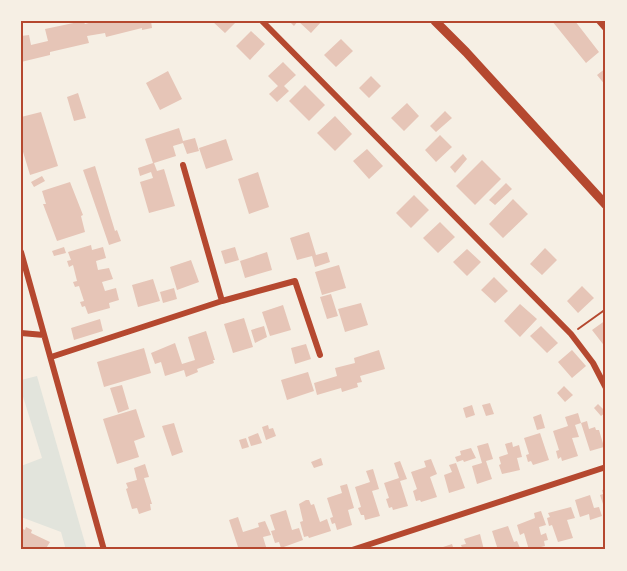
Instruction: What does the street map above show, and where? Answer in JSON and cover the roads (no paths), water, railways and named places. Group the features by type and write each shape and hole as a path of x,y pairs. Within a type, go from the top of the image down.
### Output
{"main road":[{"path":"435,21 606,205"}],"street":[{"path":"262,21 571,334 593,363 606,388"},
{"path":"599,21 606,29"},
{"path":"183,165 222,301"},
{"path":"21,252 104,550"},
{"path":"51,357 222,301 295,280 320,355"},
{"path":"21,333 44,335"},
{"path":"352,550 606,467"}]}
